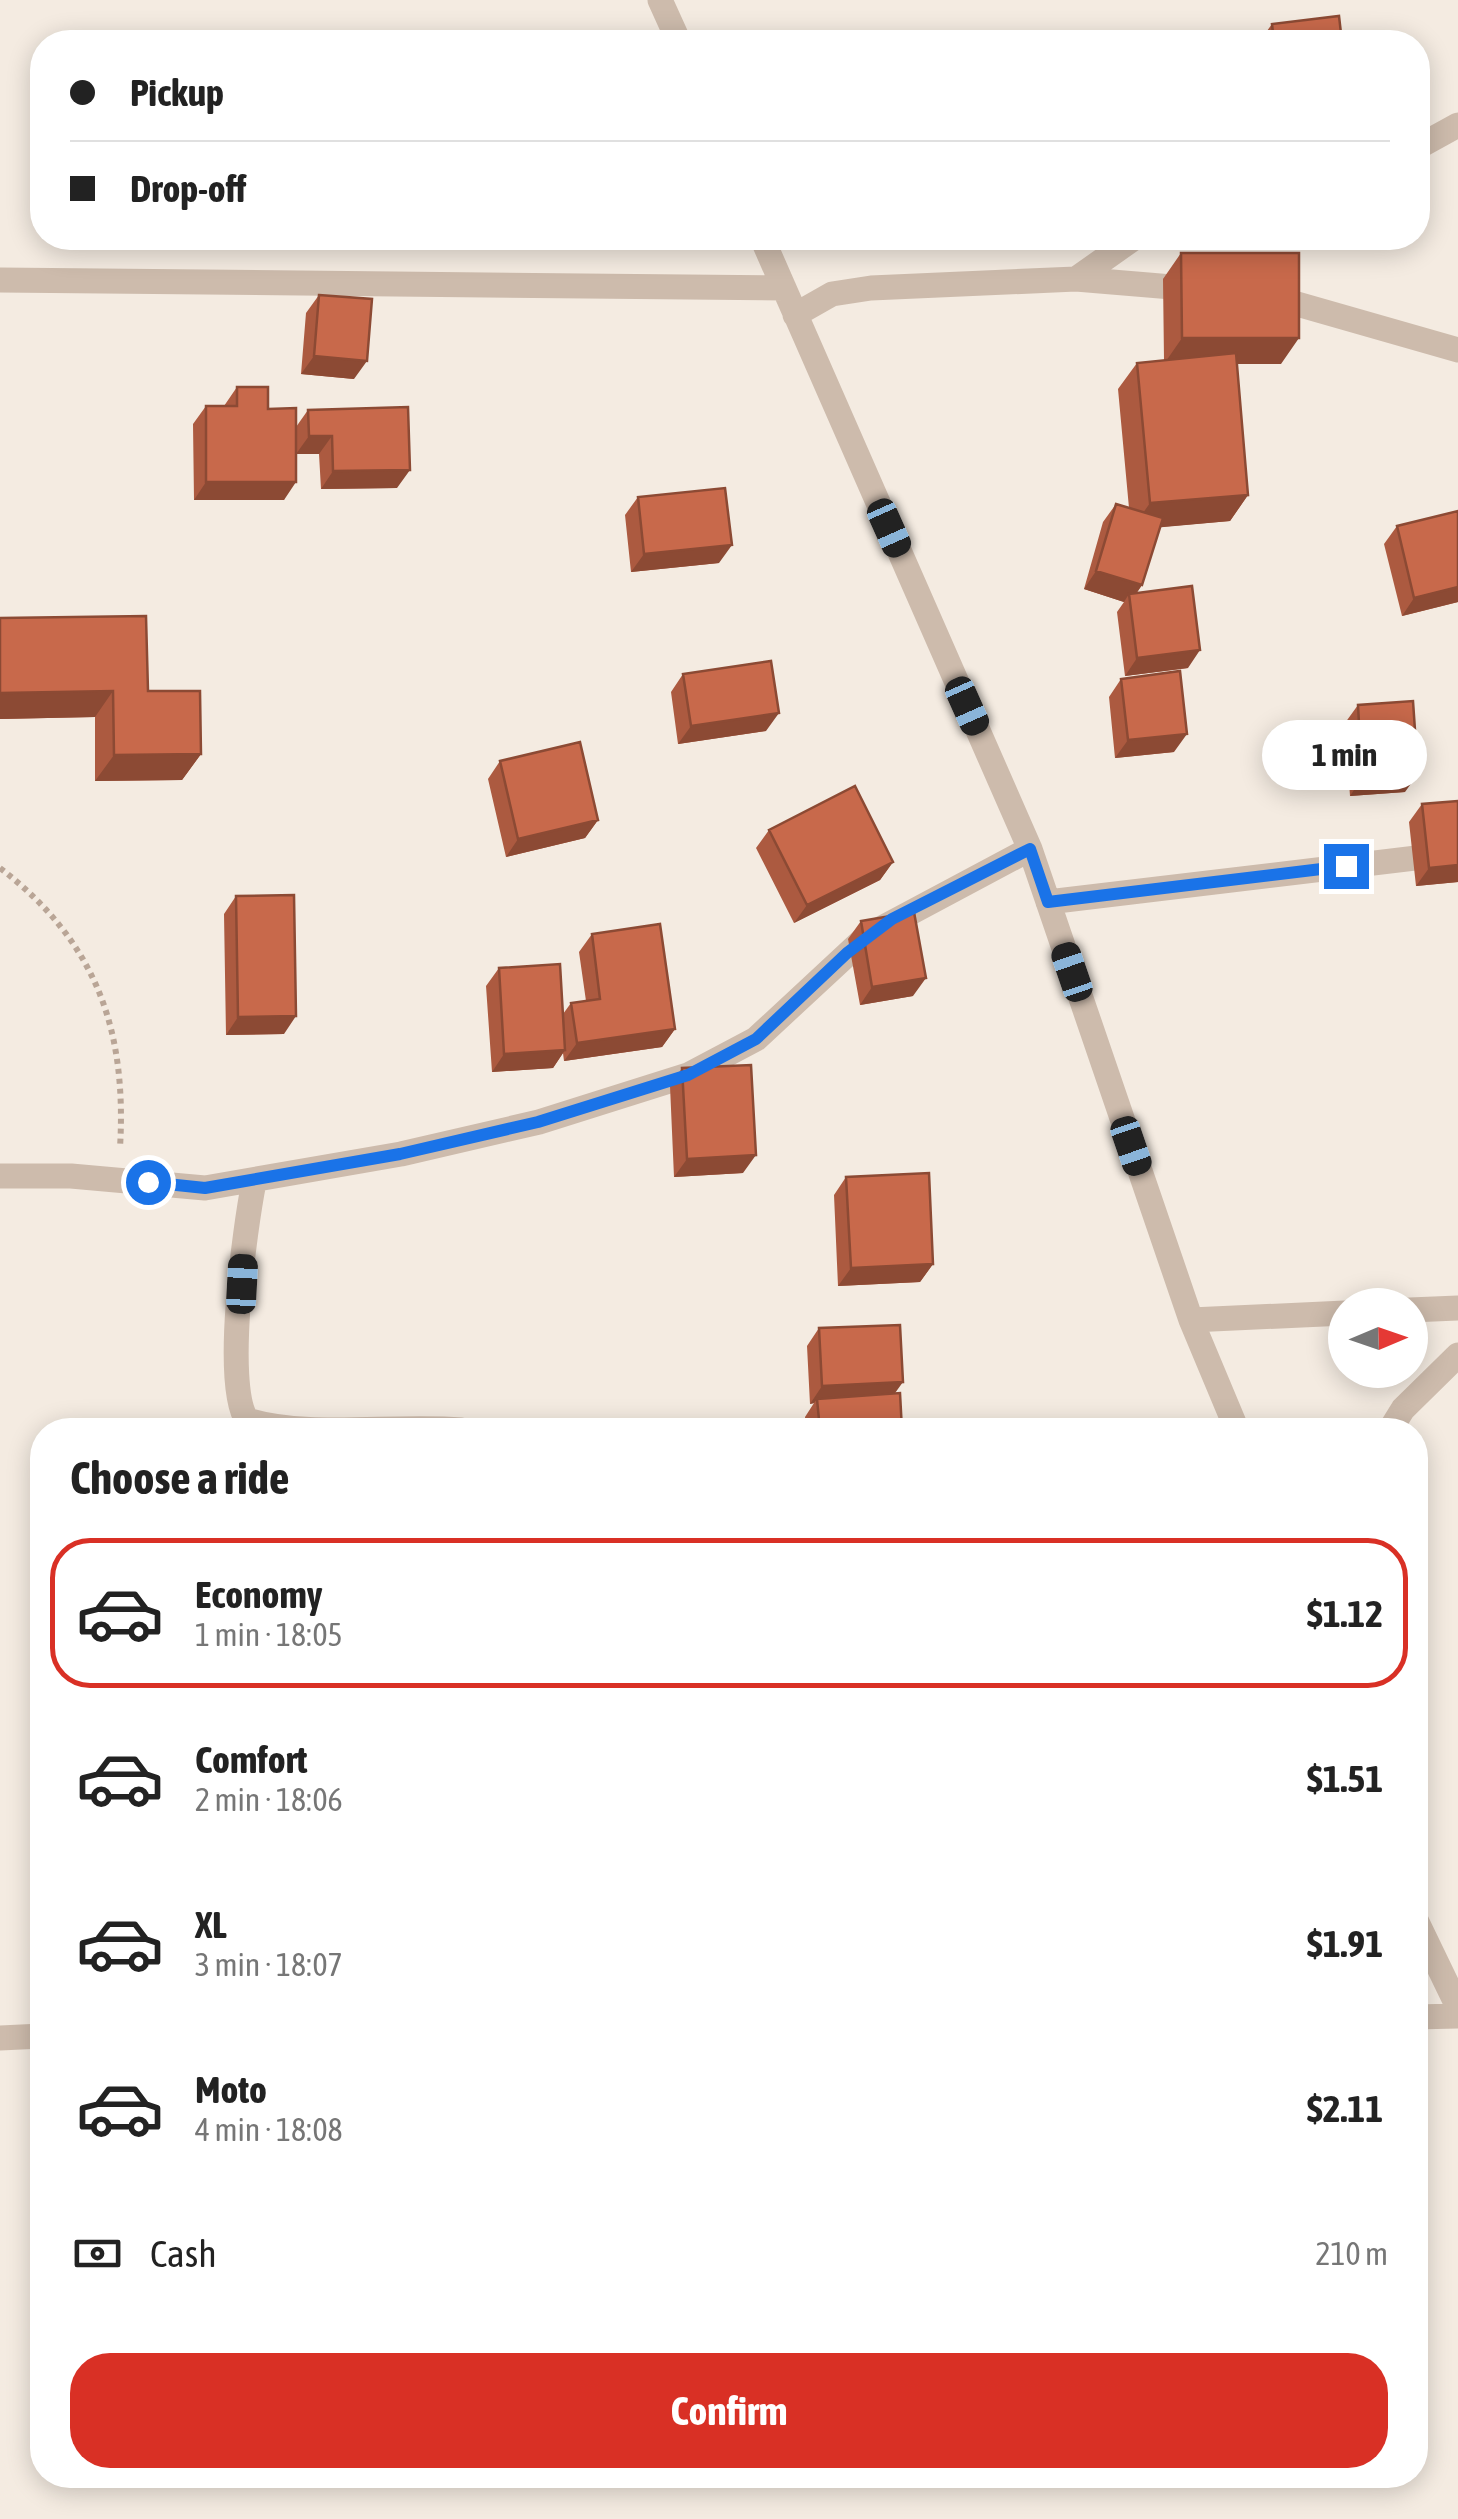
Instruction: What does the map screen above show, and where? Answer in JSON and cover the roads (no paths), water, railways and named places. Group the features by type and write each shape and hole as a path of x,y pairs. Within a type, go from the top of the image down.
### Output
{"street":[{"path":"660,0 674,30"},
{"path":"1430,140 1458,125"},
{"path":"767,250 1030,849 1191,1320 1232,1418"},
{"path":"1076,279 1117,250"},
{"path":"795,315 832,294 871,288 1076,279 1232,291 1458,350"},
{"path":"0,280 784,288"},
{"path":"0,1176 119,1179 205,1188 254,1182 538,1122 688,1075 756,1039 847,953 892,919 1030,849"},
{"path":"1048,902 1458,853"},
{"path":"247,1418 235,1362 245,1229 254,1182"},
{"path":"1428,1309 1458,1308"},
{"path":"1191,1320 1328,1314"},
{"path":"1397,1418 1458,1355"},
{"path":"1428,1945 1458,2007"},
{"path":"1428,2017 1458,2016"},
{"path":"0,2038 30,2037"}]}
